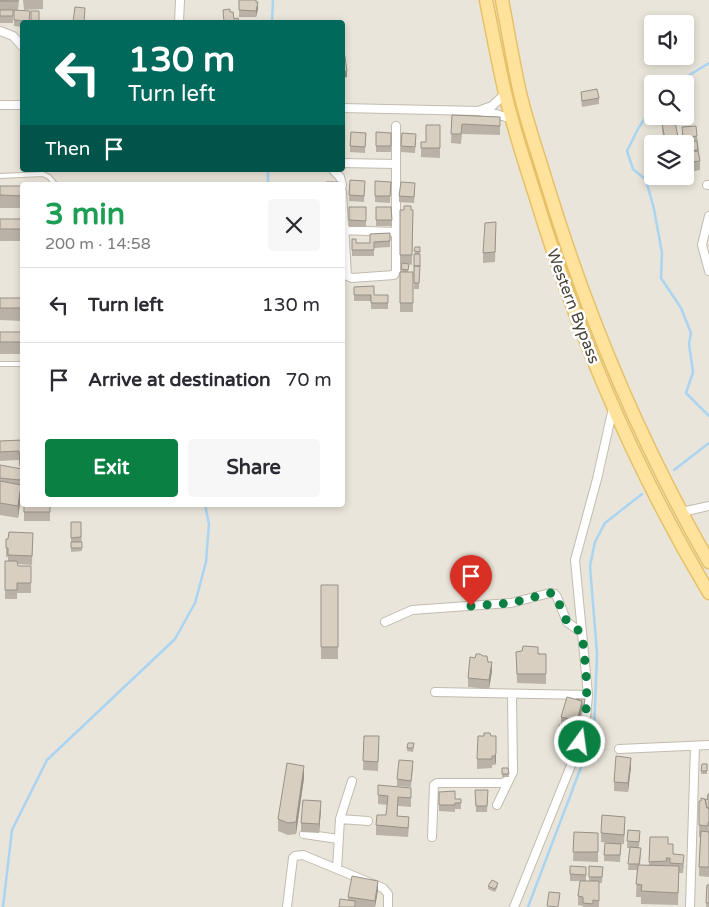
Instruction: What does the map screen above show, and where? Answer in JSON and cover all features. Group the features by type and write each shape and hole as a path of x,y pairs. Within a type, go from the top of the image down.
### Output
{"main road":[{"name":"Western Bypass","path":"486,0 505,94 512,119 549,241 588,348 654,493 691,564 709,593"},
{"name":"Western Bypass","path":"502,0 520,92 563,236 606,352 657,466 709,562"}],"street":[{"path":"179,20 180,0"},
{"path":"0,31 13,36 20,44"},
{"path":"478,111 492,106 505,94"},
{"path":"0,105 20,105"},
{"path":"345,108 478,111 512,119"},
{"path":"345,252 346,274 352,278 391,276 395,274 396,126"},
{"path":"345,162 396,164"},
{"path":"334,172 340,177 341,182"},
{"path":"709,216 702,245 709,271"},
{"path":"345,230 395,232"},
{"path":"514,907 580,742 586,718 588,695 575,560 614,406"},
{"path":"682,512 709,506"},
{"path":"384,622 412,610 511,603 550,593 555,594 557,597 567,622 582,633"},
{"path":"435,692 588,695"},
{"path":"497,805 512,772 512,694"},
{"path":"619,749 709,745"},
{"path":"690,907 695,746"},
{"path":"432,837 434,785 437,783 503,782 508,780"},
{"path":"337,869 340,819 352,781"},
{"path":"340,819 368,821"},
{"path":"304,834 338,839"},
{"path":"287,907 293,858 303,855 386,889 388,907"}],"lane":[{"path":"0,176 43,174 53,182"},
{"path":"0,364 20,364"}],"shaded area":[{"path":"0,0 709,0 709,907 0,907"}],"building":[{"path":"18,0 18,1 0,1"},
{"path":"239,0 256,0 258,2 256,11 239,10"},
{"path":"75,7 85,8 84,20 73,20"},
{"path":"230,9 230,12 233,12 234,19 238,18 238,20 224,20 223,10"},
{"path":"0,10 13,10 13,16 0,16"},
{"path":"14,10 30,11 29,20 14,20"},
{"path":"31,11 39,11 39,20 31,20"},
{"path":"597,89 599,98 582,101 581,92"},
{"path":"452,115 500,117 500,126 462,124 461,134 451,134"},
{"path":"426,125 440,125 440,148 421,148 421,142 426,142"},
{"path":"662,125 676,125 678,135 664,135"},
{"path":"696,126 697,136 683,135 682,127"},
{"path":"351,132 366,133 365,147 350,146"},
{"path":"376,132 391,133 391,146 376,146"},
{"path":"402,133 416,134 415,147 401,146"},
{"path":"694,141 697,141 698,150 694,150"},
{"path":"694,151 698,151 700,161 694,162"},
{"path":"350,180 365,181 364,196 349,195"},
{"path":"375,181 391,182 390,196 375,196"},
{"path":"401,182 415,183 414,197 399,196"},
{"path":"0,186 20,186 20,196 0,195"},
{"path":"404,206 411,206 411,210 413,210 412,255 400,255 400,210 404,210"},
{"path":"349,207 366,207 366,221 349,220"},
{"path":"376,207 391,207 392,220 376,220"},
{"path":"0,219 20,219 20,229 0,229"},
{"path":"496,222 495,252 483,253 485,223"},
{"path":"390,233 390,241 374,242 374,250 352,250 352,239 356,239 356,243 370,243 370,234"},
{"path":"415,247 420,247 420,252 414,251"},
{"path":"414,254 420,254 420,266 414,266"},
{"path":"402,263 409,264 408,270 401,269"},
{"path":"414,266 420,266 419,283 414,283"},
{"path":"400,272 413,272 413,303 400,303"},
{"path":"374,286 374,295 388,295 388,303 371,303 371,295 354,295 354,287"},
{"path":"0,298 20,298 20,308 0,308"},
{"path":"0,332 20,332 20,342 0,342"},
{"path":"20,440 20,466 19,451 0,452 0,441"},
{"path":"0,465 20,469 20,480 0,478"},
{"path":"0,481 20,485 18,506 0,503"},
{"path":"24,507 50,507 50,512 24,512"},
{"path":"71,522 81,522 81,537 71,538"},
{"path":"9,532 33,533 32,556 8,555 6,539 8,539"},
{"path":"71,542 82,542 82,548 71,548"},
{"path":"5,561 17,561 18,566 31,566 31,583 17,583 17,590 5,590"},
{"path":"321,585 338,585 338,647 321,647"},
{"path":"523,646 538,647 538,654 546,654 546,674 517,674 516,652 522,651"},
{"path":"476,654 487,656 488,662 492,662 489,680 468,678 470,657 475,658"},
{"path":"567,697 582,701 577,721 561,717"},
{"path":"576,699 585,699 584,705 582,705 582,701"},
{"path":"559,725 574,726 573,733 560,732"},
{"path":"484,733 496,736 496,753 495,756 492,756 492,759 477,759 478,736 484,736"},
{"path":"364,736 379,736 378,762 363,761"},
{"path":"408,743 414,743 413,748 407,748"},
{"path":"616,756 631,758 628,783 614,782"},
{"path":"399,760 413,761 411,781 397,779"},
{"path":"287,763 304,766 296,822 288,823 278,819"},
{"path":"702,764 707,764 707,771 701,771"},
{"path":"502,768 508,768 509,774 502,774"},
{"path":"378,785 411,788 411,798 398,797 397,816 409,817 408,828 376,825 377,815 386,815 388,796 378,795"},
{"path":"475,790 488,790 487,806 476,806"},
{"path":"455,791 455,799 461,799 461,803 439,805 439,792"},
{"path":"708,794 709,808 707,808 705,799 707,800"},
{"path":"701,798 705,799 707,808 709,808 707,826 699,825 699,801 701,801"},
{"path":"303,800 321,801 319,824 301,823"},
{"path":"602,815 625,817 624,835 601,833"},
{"path":"628,830 640,831 639,842 627,841"},
{"path":"701,831 709,832 709,867 699,867"},
{"path":"574,832 598,833 598,852 573,852"},
{"path":"650,837 668,837 668,844 673,844 673,854 684,855 683,864 670,863 670,858 666,858 667,861 649,862"},
{"path":"605,843 621,844 620,855 604,855"},
{"path":"630,847 641,848 639,864 628,864"},
{"path":"638,865 679,866 678,893 641,891 642,885 636,884"},
{"path":"570,866 586,867 586,875 570,874"},
{"path":"589,866 603,867 602,877 589,877"},
{"path":"352,876 378,881 375,901 348,897"},
{"path":"492,880 498,883 495,889 488,886"},
{"path":"580,881 599,881 599,901 593,900 593,904 583,903 583,897 578,896"},
{"path":"707,885 709,885 709,903 706,903"},
{"path":"549,892 560,893 558,907 547,906"},
{"path":"340,899 355,901 355,907 339,907"}],"waterway":[{"path":"272,20 273,0"},
{"path":"690,75 709,63"},
{"path":"644,120 627,151 633,169 646,180 654,209 662,253 661,278 681,308 691,333 689,344 693,372 686,393 709,416"},
{"path":"268,172 268,182"},
{"path":"674,470 709,443"},
{"path":"528,907 594,733 597,653 590,566 595,542 605,523 642,494"},
{"path":"3,907 12,830 47,760 175,639 195,603 206,562 209,524 205,507"}],"route":[{"path":"471,606 511,603 550,593 555,594 567,622 582,633 588,695 586,718 580,742"}]}
